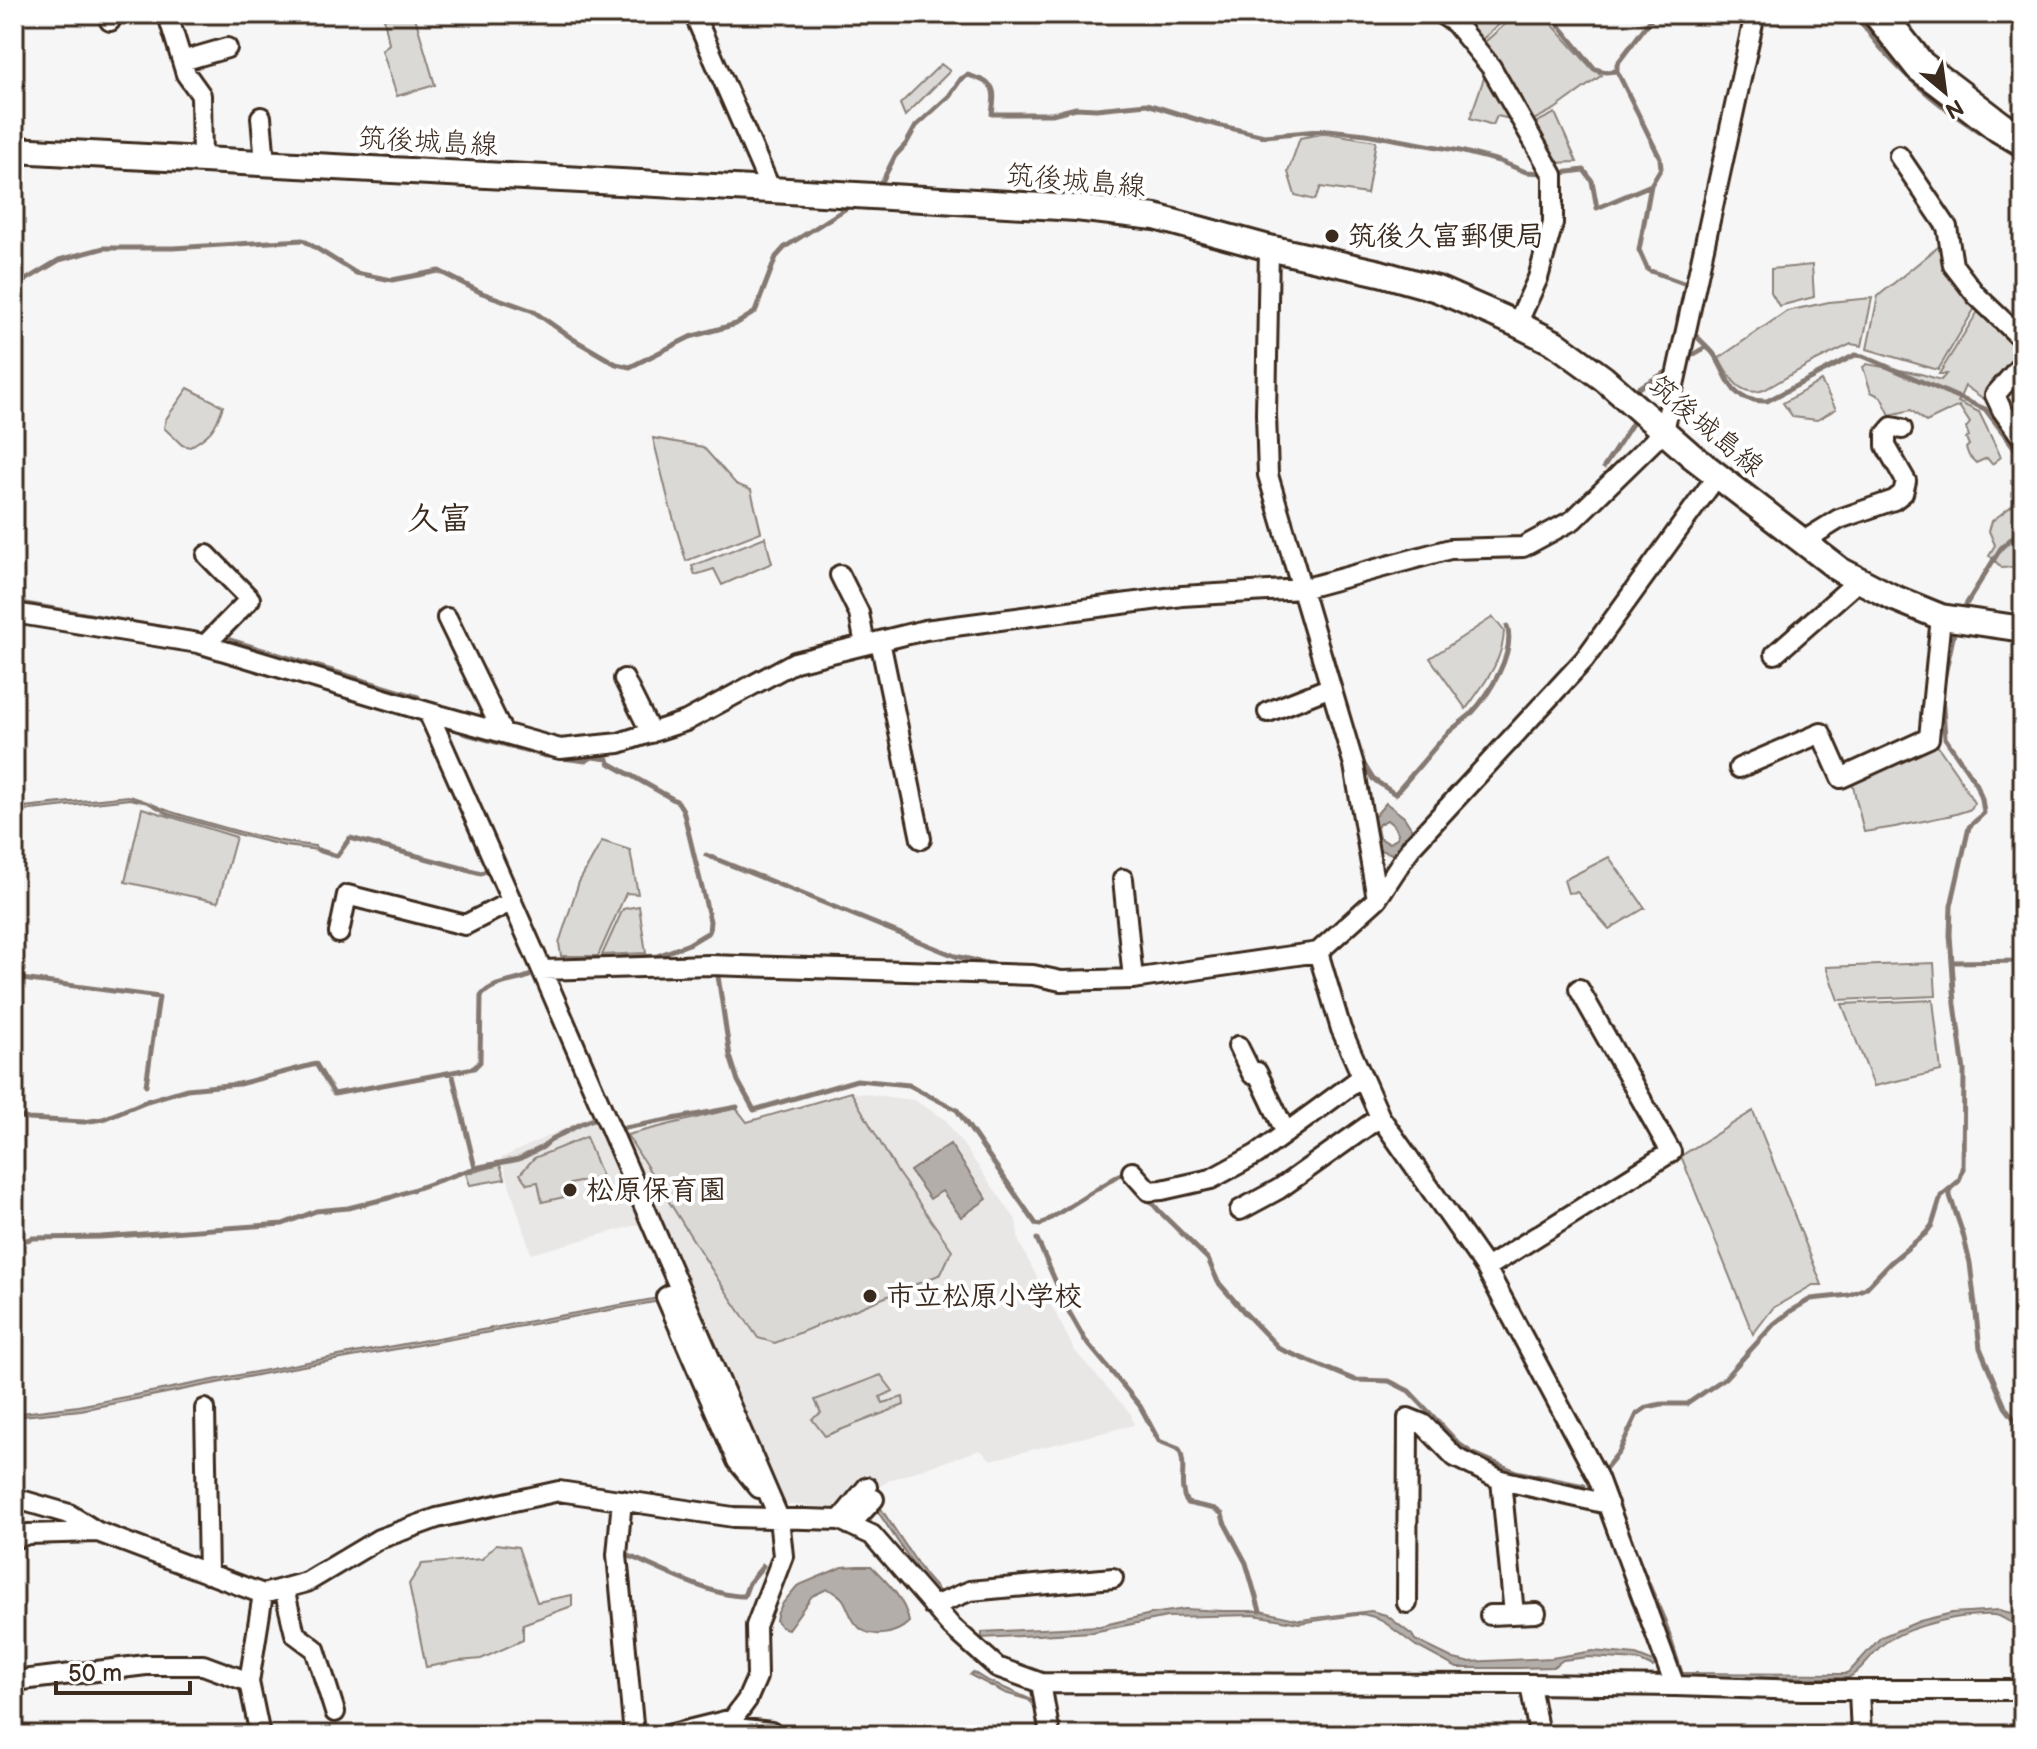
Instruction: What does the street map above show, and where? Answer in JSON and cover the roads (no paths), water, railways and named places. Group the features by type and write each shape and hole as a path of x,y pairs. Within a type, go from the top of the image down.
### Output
{"main road":[{"path":"1879,14 1920,66 2000,127 2023,140"}],"street":[{"path":"694,14 771,190"},
{"path":"1441,14 1455,23 1491,67 1553,175 1553,223 1538,278 1517,324"},
{"path":"14,613 205,645 560,749 619,743 651,733 686,721 795,662 925,630 1182,596 1302,589 1450,549 1523,547 1573,520 1664,431 1755,14"},
{"path":"170,22 186,74 201,95 202,160"},
{"path":"182,61 227,48"},
{"path":"261,117 265,163"},
{"name":"筑後城島線","path":"14,150 771,190 1076,208 1155,217 1437,289 1517,324 1555,343 1603,378 1717,476 1840,570 1892,597 1941,617 2023,629"},
{"path":"1899,156 1947,227 1953,265 1976,295 2023,340"},
{"path":"1269,248 1268,475 1354,765 1377,899"},
{"path":"2023,363 1995,395 2023,439"},
{"path":"1802,542 1839,519 1894,500 1903,493 1906,481 1886,446 1886,434 1892,427 1902,429"},
{"path":"542,970 716,965 1033,975 1061,981 1133,979 1318,952 1377,899 1412,846 1584,660 1717,476"},
{"path":"205,645 250,599 207,555"},
{"path":"840,575 873,643 921,839"},
{"path":"1775,654 1859,580"},
{"path":"1739,768 1821,733 1841,778 1929,738 1941,617"},
{"path":"447,618 503,733"},
{"path":"624,679 651,733"},
{"path":"1268,712 1331,687"},
{"path":"428,712 777,1514 783,1556 756,1626 757,1677 747,1700 733,1719 668,1735"},
{"path":"1123,879 1133,979"},
{"path":"339,933 347,895 465,925 512,901"},
{"path":"1318,952 1341,1029 1380,1117 1486,1268 1598,1478 1675,1686"},
{"path":"1486,1268 1671,1152 1579,989"},
{"path":"1238,1046 1252,1074 1257,1072 1286,1133"},
{"path":"1132,1172 1149,1191 1211,1179 1257,1154 1362,1077"},
{"path":"1240,1210 1279,1189 1380,1117"},
{"path":"205,1409 208,1574"},
{"path":"1407,1603 1408,1418 1423,1424 1455,1457 1501,1480 1608,1504"},
{"path":"1501,1480 1514,1614"},
{"path":"14,1498 69,1514 98,1532 263,1594 307,1582 379,1539 437,1518 559,1491 733,1517 777,1514 845,1522 872,1535 951,1626 997,1667 1041,1683 1530,1684 1803,1690 2023,1690"},
{"path":"845,1522 871,1493"},
{"path":"622,1500 617,1555 634,1735"},
{"path":"14,1539 28,1534 98,1532"},
{"path":"933,1606 970,1591 1113,1578"},
{"path":"284,1589 295,1634 315,1649 335,1712"},
{"path":"260,1735 249,1682 263,1594"},
{"path":"1490,1615 1536,1613"},
{"path":"14,1681 146,1665 203,1665 249,1682"},
{"path":"1041,1683 1050,1735"},
{"path":"1530,1684 1539,1735"},
{"path":"1859,1690 1861,1735"},
{"path":"733,1719 736,1728 771,1732"}],"waterway":[{"path":"1427,14 1437,20"},
{"path":"1550,14 1595,69 1617,71"},
{"path":"1655,14 1617,64 1617,71 1660,158 1661,168 1651,185 1639,250 1648,270 1686,284 1678,320 1682,323"},
{"path":"1856,14 1890,58 1930,96 2023,159"},
{"path":"873,188 883,180 916,126 968,75 992,87 992,114 1052,114 1076,108 1147,104 1264,136 1328,130 1366,134 1460,151 1526,172 1544,173"},
{"path":"1561,173 1584,170 1592,181 1597,208 1651,185"},
{"path":"14,287 59,260 104,248 173,248 303,240 356,273 392,280 439,271 482,293 533,311 616,364 630,367 690,337 736,324 755,312 776,257 785,247 853,204"},
{"path":"1690,330 1713,353 1732,387 1744,397 1767,401 1855,355 1863,356 1985,409 2023,459"},
{"path":"1687,358 1706,347"},
{"path":"1636,399 1638,388 1672,369"},
{"path":"1604,467 1632,424 1633,417"},
{"path":"1962,611 2001,548 2023,528"},
{"path":"14,602 206,635"},
{"path":"1360,758 1373,779 1395,794 1443,738 1471,714 1485,696 1499,673 1508,648 1507,626"},
{"path":"1943,684 1955,628"},
{"path":"220,637 418,697"},
{"path":"1332,656 1339,682"},
{"path":"1605,1478 1605,1469 1619,1452 1637,1414 1647,1407 1687,1404 1725,1378 1774,1324 1811,1299 1849,1295 1866,1288 1926,1233 1932,1225 1941,1196 1959,1181 1963,1169 1964,1071 1955,1004 1951,906 1969,827 1984,813 1977,785 1945,738 1942,694"},
{"path":"463,733 546,756 586,761 592,757 608,759 609,763 678,802 683,810 710,921 709,932 689,944 657,956 550,961 546,964"},
{"path":"318,850 337,856 350,838 481,873 486,871"},
{"path":"706,855 955,956 1000,966"},
{"path":"1953,962 2023,961"},
{"path":"14,1115 28,1119 84,1122 103,1119 187,1089 239,1084 316,1064 334,1094 474,1068 480,1062 481,996 494,986 538,971"},
{"path":"718,976 730,1056 738,1081 754,1110 857,1080 909,1085 957,1110 1036,1224 1040,1225 1124,1172 1129,1176"},
{"path":"14,978 159,997 146,1085"},
{"path":"452,1072 475,1168"},
{"path":"625,1128 737,1107"},
{"path":"14,1244 33,1238 101,1237 283,1224 316,1211 348,1208 389,1198 475,1168 519,1159 594,1119"},
{"path":"1950,1189 1970,1263 1980,1348 2005,1407 2015,1420 2023,1449"},
{"path":"1146,1196 1208,1259 1218,1282 1280,1349 1355,1380 1389,1381 1409,1391 1459,1444 1472,1453 1516,1472 1584,1486"},
{"path":"1037,1239 1068,1310 1085,1340 1140,1406 1159,1441 1179,1449 1187,1503 1215,1509 1222,1514 1246,1563 1260,1611"},
{"path":"1631,1543 1665,1623 1681,1673"},
{"path":"627,1555 686,1581 731,1595 744,1596 749,1583 763,1566"},
{"path":"2020,1615 2023,1578"}],"place":[{"name":"筑後久富郵便局","path":"1332,236"},
{"name":"松原保育園","path":"570,1190"},
{"name":"市立松原小学校","path":"870,1296"}],"district":[{"name":"久富","path":"439,519"}]}
